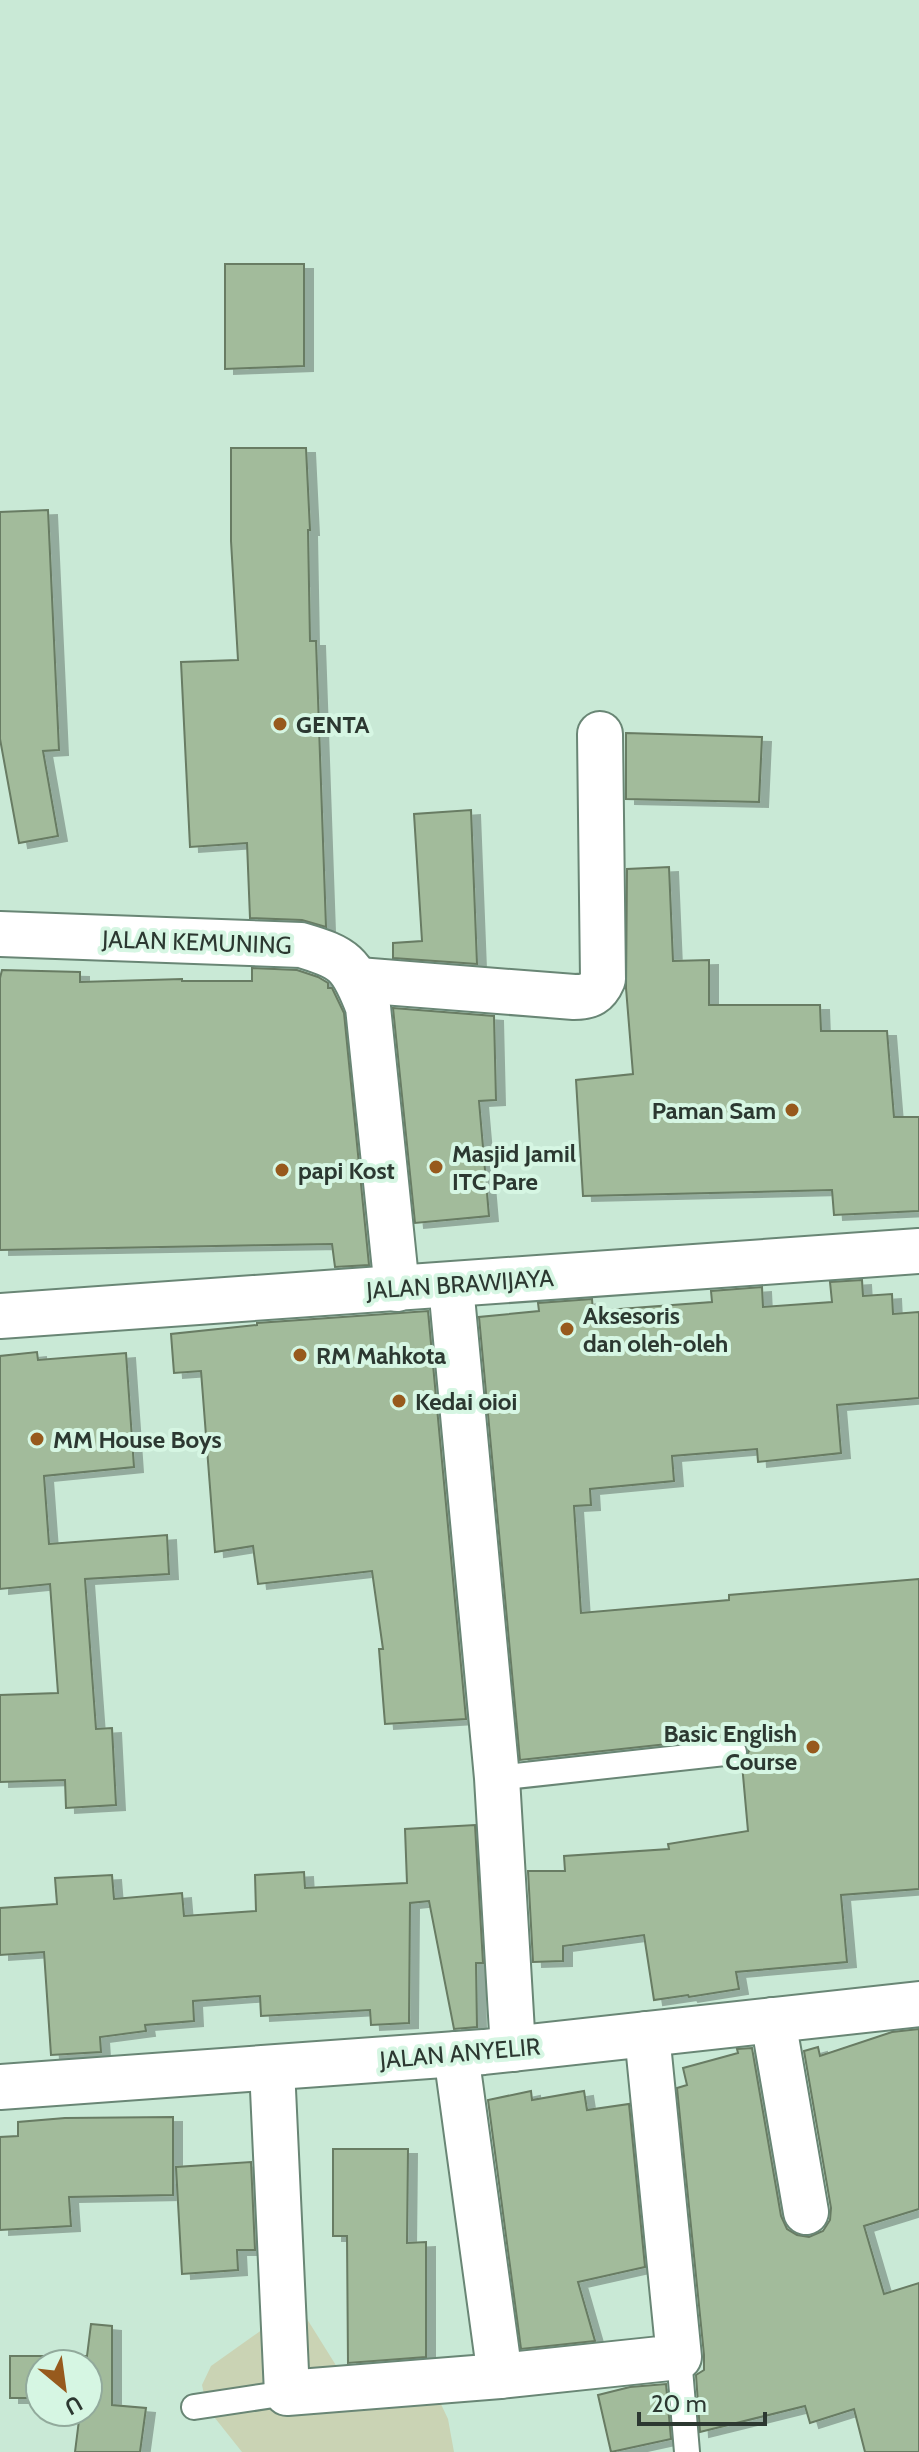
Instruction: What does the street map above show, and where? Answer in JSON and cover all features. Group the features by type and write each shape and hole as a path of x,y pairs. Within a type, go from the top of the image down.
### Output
{"street":[{"path":"358,980 574,997 585,997 598,989 603,979 600,734"},
{"name":"JALAN KEMUNING","path":"0,934 301,945 337,955 358,980 368,1007 397,1289"},
{"name":"JALAN BRAWIJAYA","path":"0,1316 919,1251"},
{"path":"451,1286 497,1778 513,2049"},
{"name":"JALAN ANYELIR","path":"0,2087 513,2049 919,2004"},
{"path":"773,2020 806,2212"},
{"path":"272,2068 287,2393 500,2376 679,2357 647,2034"},
{"path":"456,2054 500,2376"}],"lane":[{"path":"497,1778 734,1752"},
{"path":"679,2357 687,2452"},
{"path":"194,2407 287,2393"}],"green space":[{"path":"307,2319 337,2367 439,2400 448,2419 454,2452 242,2452 207,2408 202,2385 211,2366 273,2322"}],"building":[{"path":"225,264 304,264 304,366 225,369"},
{"path":"231,448 306,448 310,641 316,641 326,927 302,920 250,918 247,843 190,847 181,662 238,660 231,541"},
{"path":"48,510 59,750 43,751 58,836 19,843 0,739 0,512"},
{"path":"626,733 762,737 759,802 626,799"},
{"path":"471,810 477,964 393,958 393,943 422,941 414,814"},
{"path":"669,867 673,961 709,960 709,1005 820,1005 821,1031 887,1031 894,1117 919,1117 919,1211 834,1215 832,1190 583,1196 576,1080 633,1074 626,988 627,869"},
{"path":"252,968 297,970 318,977 328,983 328,988 332,988 344,1013 369,1265 335,1267 332,1244 0,1250 2,970 80,972 80,982 182,979 252,981"},
{"path":"393,1008 494,1016 496,1100 479,1101 489,1216 415,1223"},
{"path":"862,1280 863,1296 892,1294 893,1314 919,1312 919,1398 837,1405 841,1453 758,1462 757,1449 672,1456 674,1481 590,1489 591,1505 574,1506 581,1613 729,1600 729,1595 919,1579 919,1889 841,1895 847,1962 736,1972 739,1989 654,2000 644,1935 563,1946 563,1961 533,1962 528,1871 565,1871 564,1856 669,1849 668,1844 748,1831 742,1764 749,1751 746,1743 732,1737 520,1760 479,1317 539,1311 538,1303 592,1299 593,1311 712,1302 711,1291 762,1287 763,1307 832,1302 830,1282"},
{"path":"428,1311 466,1719 385,1724 379,1649 383,1649 372,1571 258,1584 253,1546 215,1552 201,1371 174,1373 171,1334 257,1323"},
{"path":"37,1352 38,1360 126,1353 134,1467 44,1476 49,1544 167,1535 169,1574 85,1579 96,1729 112,1728 116,1805 66,1808 65,1780 0,1782 0,1695 58,1693 50,1584 0,1589 0,1356"},
{"path":"475,1825 483,1963 476,1963 477,2027 454,2029 429,1901 410,1903 409,2023 371,2025 370,2010 261,2016 260,1996 193,2001 194,2021 145,2025 146,2031 100,2037 101,2052 51,2055 44,1952 0,1955 0,1908 57,1904 55,1878 112,1875 114,1899 182,1893 184,1916 256,1911 255,1875 304,1872 305,1888 407,1883 405,1829"},
{"path":"919,2029 919,2209 864,2226 884,2294 919,2283 919,2452 865,2452 854,2409 810,2423 805,2406 700,2432 696,2375 704,2370 704,2355 677,2088 687,2085 683,2068 738,2053 737,2049 752,2048 781,2216 787,2229 809,2237 823,2231 830,2220 831,2208 804,2051 818,2047 820,2056 892,2032"},
{"path":"531,2091 532,2100 584,2091 587,2110 629,2104 645,2267 578,2282 595,2341 521,2349 488,2100"},
{"path":"173,2117 173,2195 69,2197 71,2226 0,2230 0,2137 18,2136 18,2122 65,2118"},
{"path":"333,2149 408,2149 407,2243 426,2242 426,2357 348,2363 347,2236 333,2236"},
{"path":"251,2162 255,2250 237,2250 238,2270 182,2274 176,2167"},
{"path":"91,2324 112,2326 112,2405 146,2408 140,2452 75,2452 78,2428 104,2428 104,2348 88,2348"},
{"path":"10,2356 24,2356 24,2398 10,2398"},
{"path":"666,2384 671,2439 611,2452 598,2395 630,2387"}],"place":[{"name":"GENTA","path":"280,724"},
{"name":"Paman Sam","path":"792,1110"},
{"name":"Masjid Jamil ITC Pare","path":"436,1167"},
{"name":"papi Kost","path":"282,1170"},
{"name":"Aksesoris dan oleh-oleh","path":"567,1329"},
{"name":"RM Mahkota","path":"300,1355"},
{"name":"Kedai oioi","path":"399,1401"},
{"name":"MM House Boys","path":"37,1439"},
{"name":"Basic English Course","path":"813,1747"}]}
